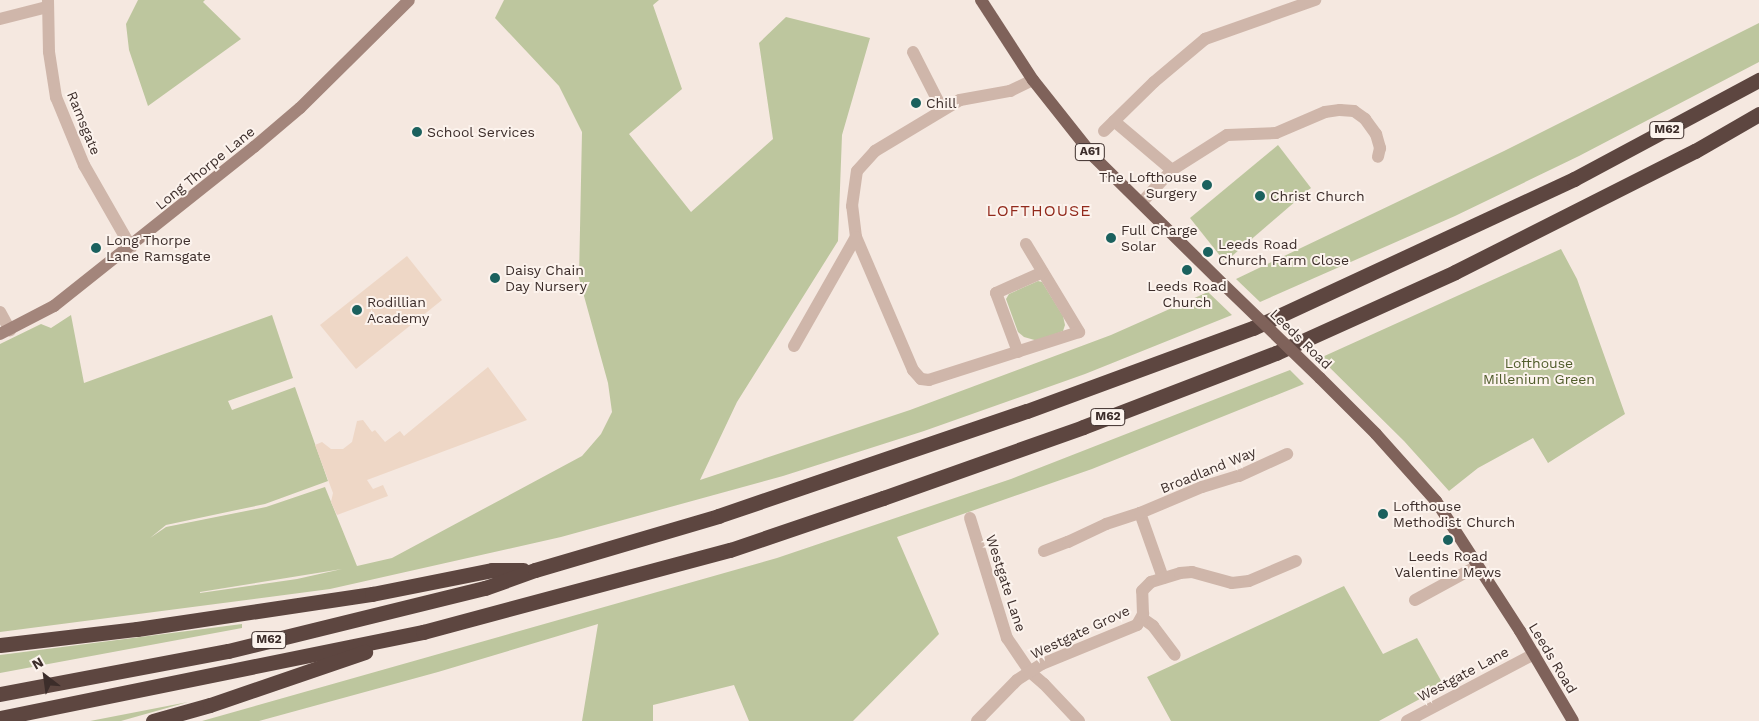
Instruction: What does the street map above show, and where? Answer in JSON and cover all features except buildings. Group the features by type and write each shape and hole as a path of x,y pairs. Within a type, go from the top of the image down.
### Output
{"highway":[{"name":"M62","path":"0,694 228,650 485,588 534,570 727,513 1027,411 1253,328 1574,179 1759,80"},
{"name":"M62","path":"0,718 423,632 730,550 1082,427 1276,354 1455,272 1695,151 1759,114"},
{"path":"0,645 137,628 362,596 492,570 534,570"},
{"name":"M62","path":"153,721 210,705 423,632"}],"main road":[{"name":"Long Thorpe Lane","path":"5,332 54,306 130,247 300,108 409,0"},
{"name":"Leeds Road","path":"981,0 1033,80 1094,157 1376,434 1436,501 1534,654 1573,721"}],"street":[{"name":"Ramsgate","path":"48,4 49,52 56,97 84,165 130,247"},
{"path":"0,19 48,4"},
{"path":"1104,130 1154,82 1205,38 1318,4"},
{"path":"913,52 942,109"},
{"path":"1026,244 1079,332 929,380 917,377 913,370 856,237 852,206 856,170 875,151 942,109 960,100 1010,91 1033,80"},
{"path":"1141,203 1172,170 1227,135 1276,133 1325,112 1354,111 1366,119 1376,134 1380,148 1378,157"},
{"path":"1114,120 1172,170"},
{"path":"794,346 856,237"},
{"path":"1018,352 996,293 1043,272"},
{"path":"0,312 5,332"},
{"name":"Broadland Way","path":"1044,551 1106,524 1140,513 1202,487 1239,476 1287,454"},
{"path":"1140,513 1164,578"},
{"name":"Westgate Lane","path":"970,518 1007,638 1030,672 1079,721"},
{"name":"Westgate Grove","path":"977,721 1017,680 1058,655 1133,627 1142,618 1142,591 1147,584 1192,572 1232,582 1249,581 1296,561"},
{"path":"1416,600 1477,566"},
{"name":"Westgate Grove","path":"1142,618 1153,626 1175,655"},
{"name":"Westgate Lane","path":"1407,721 1534,654"}],"green space":[{"path":"138,0 205,0 203,2 241,39 148,106 129,50 126,24"},
{"path":"504,0 659,0 653,5 682,89 629,134 691,212 773,139 759,43 786,17 870,38 842,135 838,241 737,402 700,480 910,410 1111,335 1208,292 1232,315 1085,374 924,431 783,476 561,537 330,589 0,632 0,344 41,324 51,328 71,315 84,383 272,315 293,378 228,401 232,410 295,387 328,481 265,504 166,525 150,538 166,527 266,507 325,487 357,566 392,558 582,456 601,434 612,412 608,383 579,278 582,132 559,86 495,18","holes":["342,569 297,579 200,593"]},
{"path":"1759,23 1759,62 1579,156 1455,216 1260,302 1236,279 1504,151"},
{"path":"1278,145 1311,188 1225,262 1190,218"},
{"name":"Lofthouse Millenium Green","path":"1561,249 1577,279 1625,414 1548,463 1533,438 1478,468 1449,491 1404,441 1320,358"},
{"path":"1038,281 1042,282 1063,316 1065,325 1063,331 1038,341 1024,337 1018,332 1006,299 1009,294"},
{"path":"1290,370 1304,384 1092,469 897,537 939,634 853,721 749,721 734,685 653,705 653,721 582,721 598,624 438,672 259,721 202,721 777,558 1011,479"},
{"path":"1344,586 1383,654 1417,638 1444,686 1379,721 1171,721 1147,677"},
{"path":"242,624 242,628 0,673 0,655"},
{"path":"188,702 121,721 90,721"}],"shaded area":[{"path":"407,256 442,300 356,369 320,325"},
{"path":"488,367 527,420 367,480 373,489 383,485 388,496 337,515 331,502 333,493 315,445 322,442 331,449 343,449 352,442 357,421 363,420 372,432 375,430 385,442 400,431 404,436"}],"place":[{"name":"Chill","path":"916,103"},
{"name":"School Services","path":"417,132"},
{"name":"The Lofthouse Surgery","path":"1207,185"},
{"name":"Christ Church","path":"1260,196"},
{"name":"Full Charge Solar","path":"1111,238"},
{"name":"Long Thorpe Lane Ramsgate","path":"96,248"},
{"name":"Leeds Road Church Farm Close","path":"1208,252"},
{"name":"Leeds Road Church","path":"1187,270"},
{"name":"Daisy Chain Day Nursery","path":"495,278"},
{"name":"Rodillian Academy","path":"357,310"},
{"name":"Lofthouse Methodist Church","path":"1383,514"},
{"name":"Leeds Road Valentine Mews","path":"1448,540"}],"district":[{"name":"LOFTHOUSE","path":"1039,211"}]}
